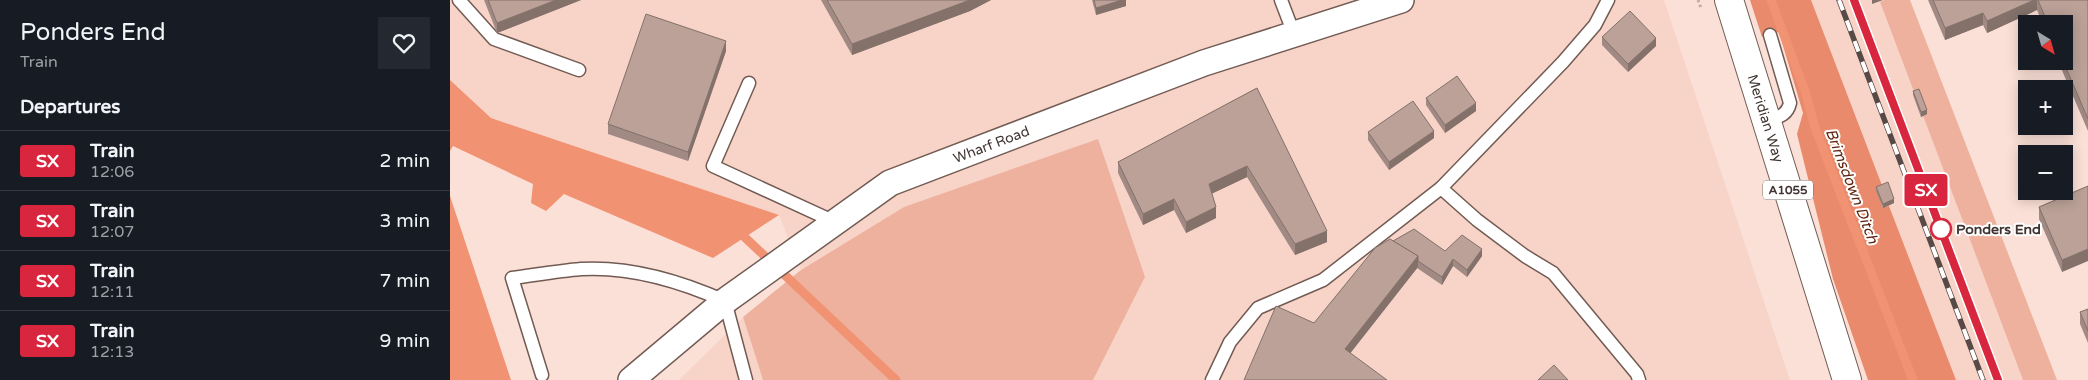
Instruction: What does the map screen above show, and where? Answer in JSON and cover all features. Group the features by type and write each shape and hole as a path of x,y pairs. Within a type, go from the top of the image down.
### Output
{"main road":[{"name":"Meridian Way","path":"1729,0 1847,380"}],"street":[{"name":"Wharf Road","path":"631,380 725,302 890,183 1204,63 1401,0"}],"lane":[{"path":"459,0 494,39 579,70"},
{"path":"1282,0 1294,34"},
{"path":"1212,380 1230,342 1258,308 1324,280 1441,188 1563,62 1595,24 1608,0"},
{"path":"1766,121 1783,116 1789,110 1790,103 1770,36"},
{"path":"749,83 713,166 835,222"},
{"path":"1441,188 1477,220 1525,256 1553,273 1637,374 1639,380"},
{"path":"542,375 512,278 582,269 622,271 665,278 695,287 725,302 746,380"}],"shaded area":[{"path":"450,0 1664,0 1790,380 1093,380 1145,277 904,207 801,270 779,215 491,118 450,80"},
{"path":"1750,0 1811,0 1883,188 1882,207 1889,206 1956,380 1868,380 1833,279 1797,134 1803,113 1779,32 1762,37"},
{"path":"1811,0 1884,0 1880,2 2023,380 1956,380 1889,206 1883,208 1876,191 1883,188"},
{"path":"1884,0 1910,0 2057,380 2023,380 1880,2"},
{"path":"450,80 491,118 779,215 713,258 564,194 546,211 531,203 533,184 453,146 450,151"},
{"path":"1098,139 1145,277 1093,380 763,380 743,317 801,270 904,207"},
{"path":"450,196 511,380 450,380"},
{"path":"743,317 763,380 679,380"}],"building":[{"path":"488,0 556,0 497,23"},
{"path":"827,0 970,0 852,44"},
{"path":"1094,0 1122,0 1096,8"},
{"path":"1933,0 2034,0 1987,21 1983,13 1945,28"},
{"path":"2038,0 2088,0 2088,119 2073,84 2073,80 2071,80 2067,70 2073,70 2073,15 2044,15"},
{"path":"1630,11 1656,38 1628,64 1602,37"},
{"path":"646,14 726,41 688,152 608,124"},
{"path":"1457,76 1476,103 1445,125 1426,98"},
{"path":"1257,88 1327,231 1295,244 1247,166 1209,184 1216,207 1186,222 1174,199 1143,214 1118,162"},
{"path":"1919,89 1927,110 1921,112 1913,91"},
{"path":"1413,101 1434,131 1389,162 1368,132"},
{"path":"1888,182 1894,199 1883,204 1876,187"},
{"path":"2088,186 2088,249 2062,260 2039,207 2055,200 2073,200 2073,192"},
{"path":"1414,229 1445,251 1462,235 1482,249 1467,270 1453,259 1442,277 1418,261 1418,256 1393,241"},
{"path":"1390,239 1418,256 1345,349 1387,380 1244,380 1276,306 1314,323 1375,248"},
{"path":"2088,309 2088,331 2080,312"},
{"path":"1554,365 1568,380 1538,380"}],"waterway":[{"name":"Brimsdown Ditch","path":"1771,0 1806,94 1815,128 1913,380"},
{"path":"736,229 896,380"}],"railway":[{"path":"1839,0 1983,380"},
{"path":"1854,0 1998,380"}],"train":[{"name":"SX","path":"1854,0 1998,380"}],"place":[{"name":"Ponders End","path":"1941,229"}]}
